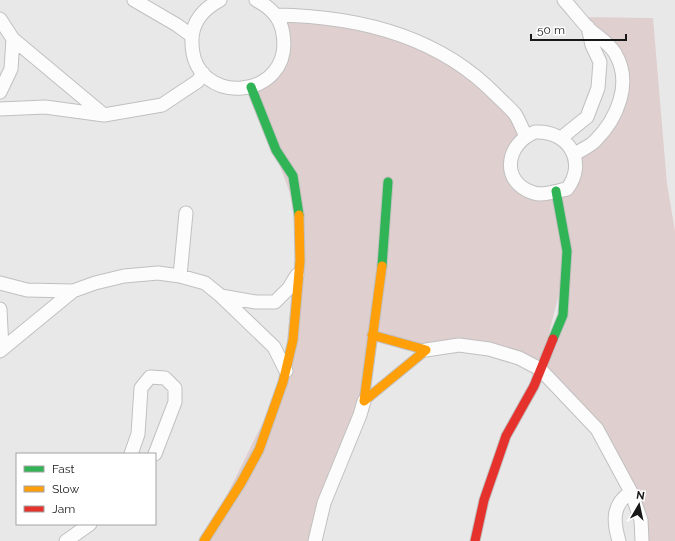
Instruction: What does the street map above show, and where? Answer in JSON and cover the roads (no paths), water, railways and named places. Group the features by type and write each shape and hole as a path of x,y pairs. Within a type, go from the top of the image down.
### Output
{"street":[{"path":"134,0 192,33"},
{"path":"151,0 192,33"},
{"path":"220,0 210,5 200,16 192,33 192,49 196,62 203,73 211,80 225,87 241,89 251,87 265,81 276,70 282,57 285,42 282,28 275,15 265,4 256,0"},
{"path":"564,0 588,27 614,51 620,62 623,78 621,102 606,129 593,143 574,154"},
{"path":"275,15 314,15 357,22 382,29 439,52 462,65 480,79 515,114 526,136"},
{"path":"0,19 13,38 104,115"},
{"path":"561,138 587,117 598,88 600,62 592,45 588,27"},
{"path":"0,92 11,69 13,38"},
{"path":"0,109 45,107 104,115 162,106 198,81 203,73"},
{"path":"204,541 241,483 259,450 271,419 286,371 293,340 299,272 299,218 293,176 276,150 251,87"},
{"path":"534,132 544,132 561,138 574,154 576,173 573,182 567,189 546,194 535,194 525,190 516,183 511,173 510,162 512,152 517,142 534,132"},
{"path":"315,541 324,502 360,415 364,401 372,334 378,308 384,252 388,182"},
{"path":"475,541 484,500 495,466 519,411 534,386 540,369 556,335 564,309 567,251 556,191"},
{"path":"180,276 186,213"},
{"path":"221,296 256,302 275,302 290,288 299,272"},
{"path":"1,350 73,291 124,276 158,273 180,276 205,283 221,296 274,347 286,371"},
{"path":"0,283 27,290 73,291"},
{"path":"0,310 1,350"},
{"path":"372,334 426,350 459,345 489,349 519,358 540,369 597,429 631,492 641,520 642,541"},
{"path":"364,401 426,350"},
{"path":"131,453 138,434 141,388 150,377 165,378 175,388 176,402 155,453"},
{"path":"619,541 615,527 616,510 621,498 631,492"},
{"path":"66,541 89,525"}]}
